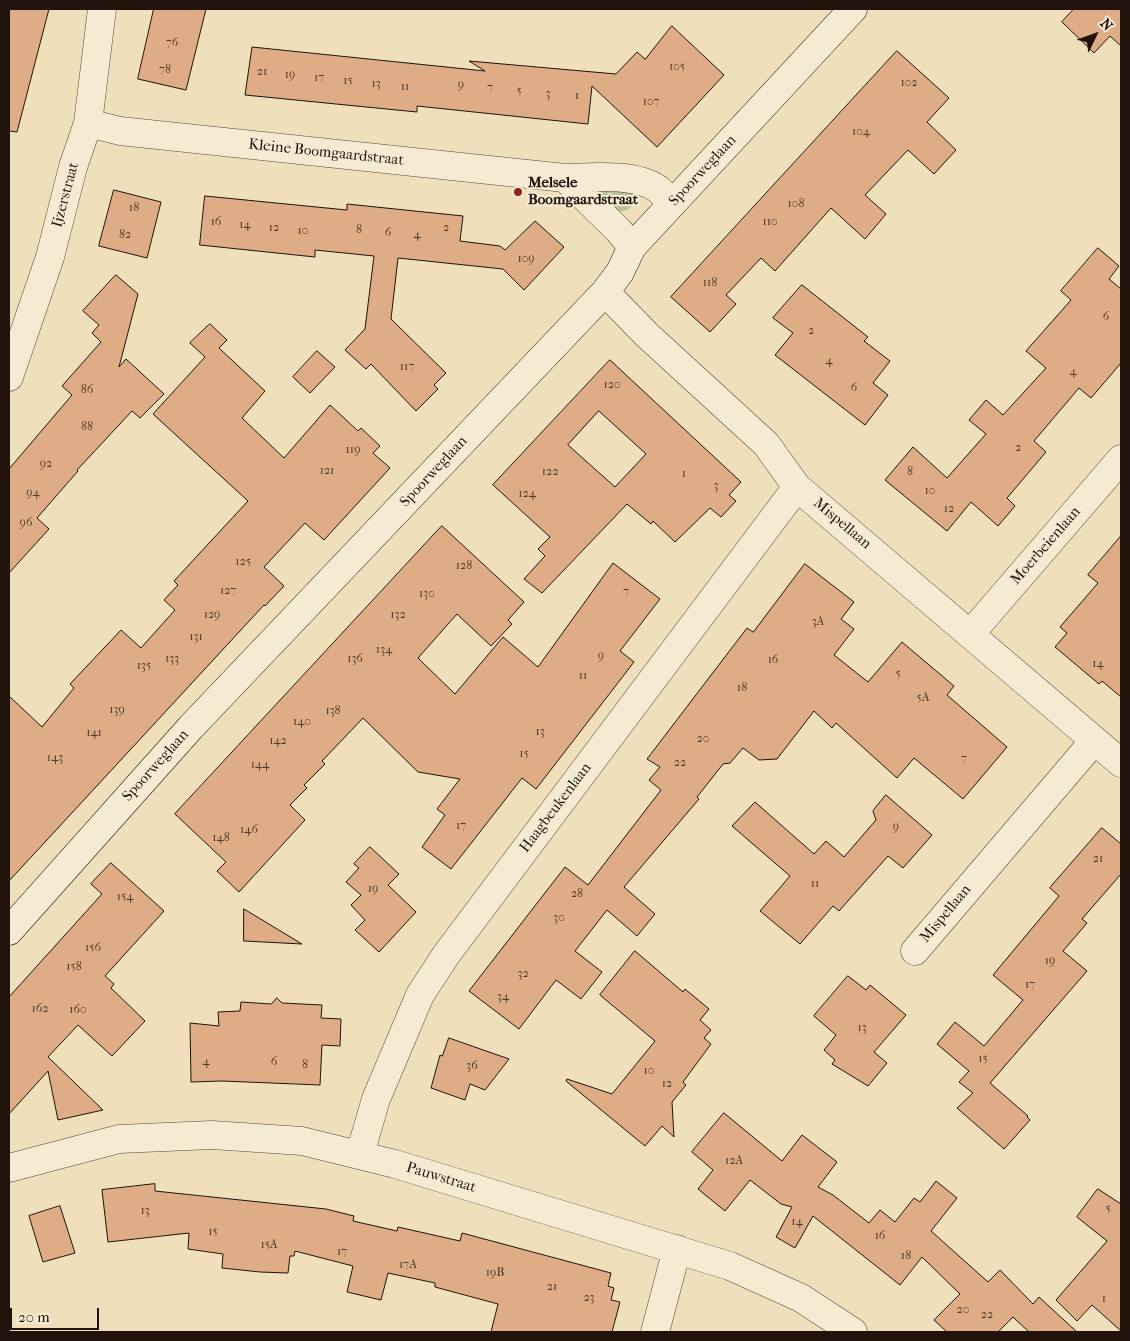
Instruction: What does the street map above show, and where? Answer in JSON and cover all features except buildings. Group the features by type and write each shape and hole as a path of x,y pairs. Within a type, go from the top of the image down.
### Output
{"street":[{"name":"Ijzerstraat","path":"9,377 47,266 72,167 88,123 102,9"},
{"name":"Spoorweglaan","path":"9,931 190,727 605,292 620,272 632,247 853,9"},
{"name":"Kleine Boomgaardstraat","path":"88,123 120,131 565,178 599,176 637,180 657,188 672,203"},
{"path":"565,178 619,230 632,247"},
{"name":"Mispellaan","path":"605,292 647,335 766,444 797,487 971,633 1121,763"},
{"name":"Moerbeienlaan","path":"971,633 1121,459"},
{"name":"Haagbeukenlaan","path":"360,1154 376,1098 420,996 446,955 797,487"},
{"name":"Mispellaan","path":"915,951 1094,741"},
{"name":"Pauwstraat","path":"9,1168 119,1139 212,1135 302,1141 360,1154 730,1266 801,1298 853,1332"},
{"path":"655,1332 677,1249"}],"green space":[{"path":"596,187 626,189 633,195 635,202 624,211 612,209 602,200"}],"place":[{"name":"Melsele Boomgaardstraat","path":"518,192"}]}
